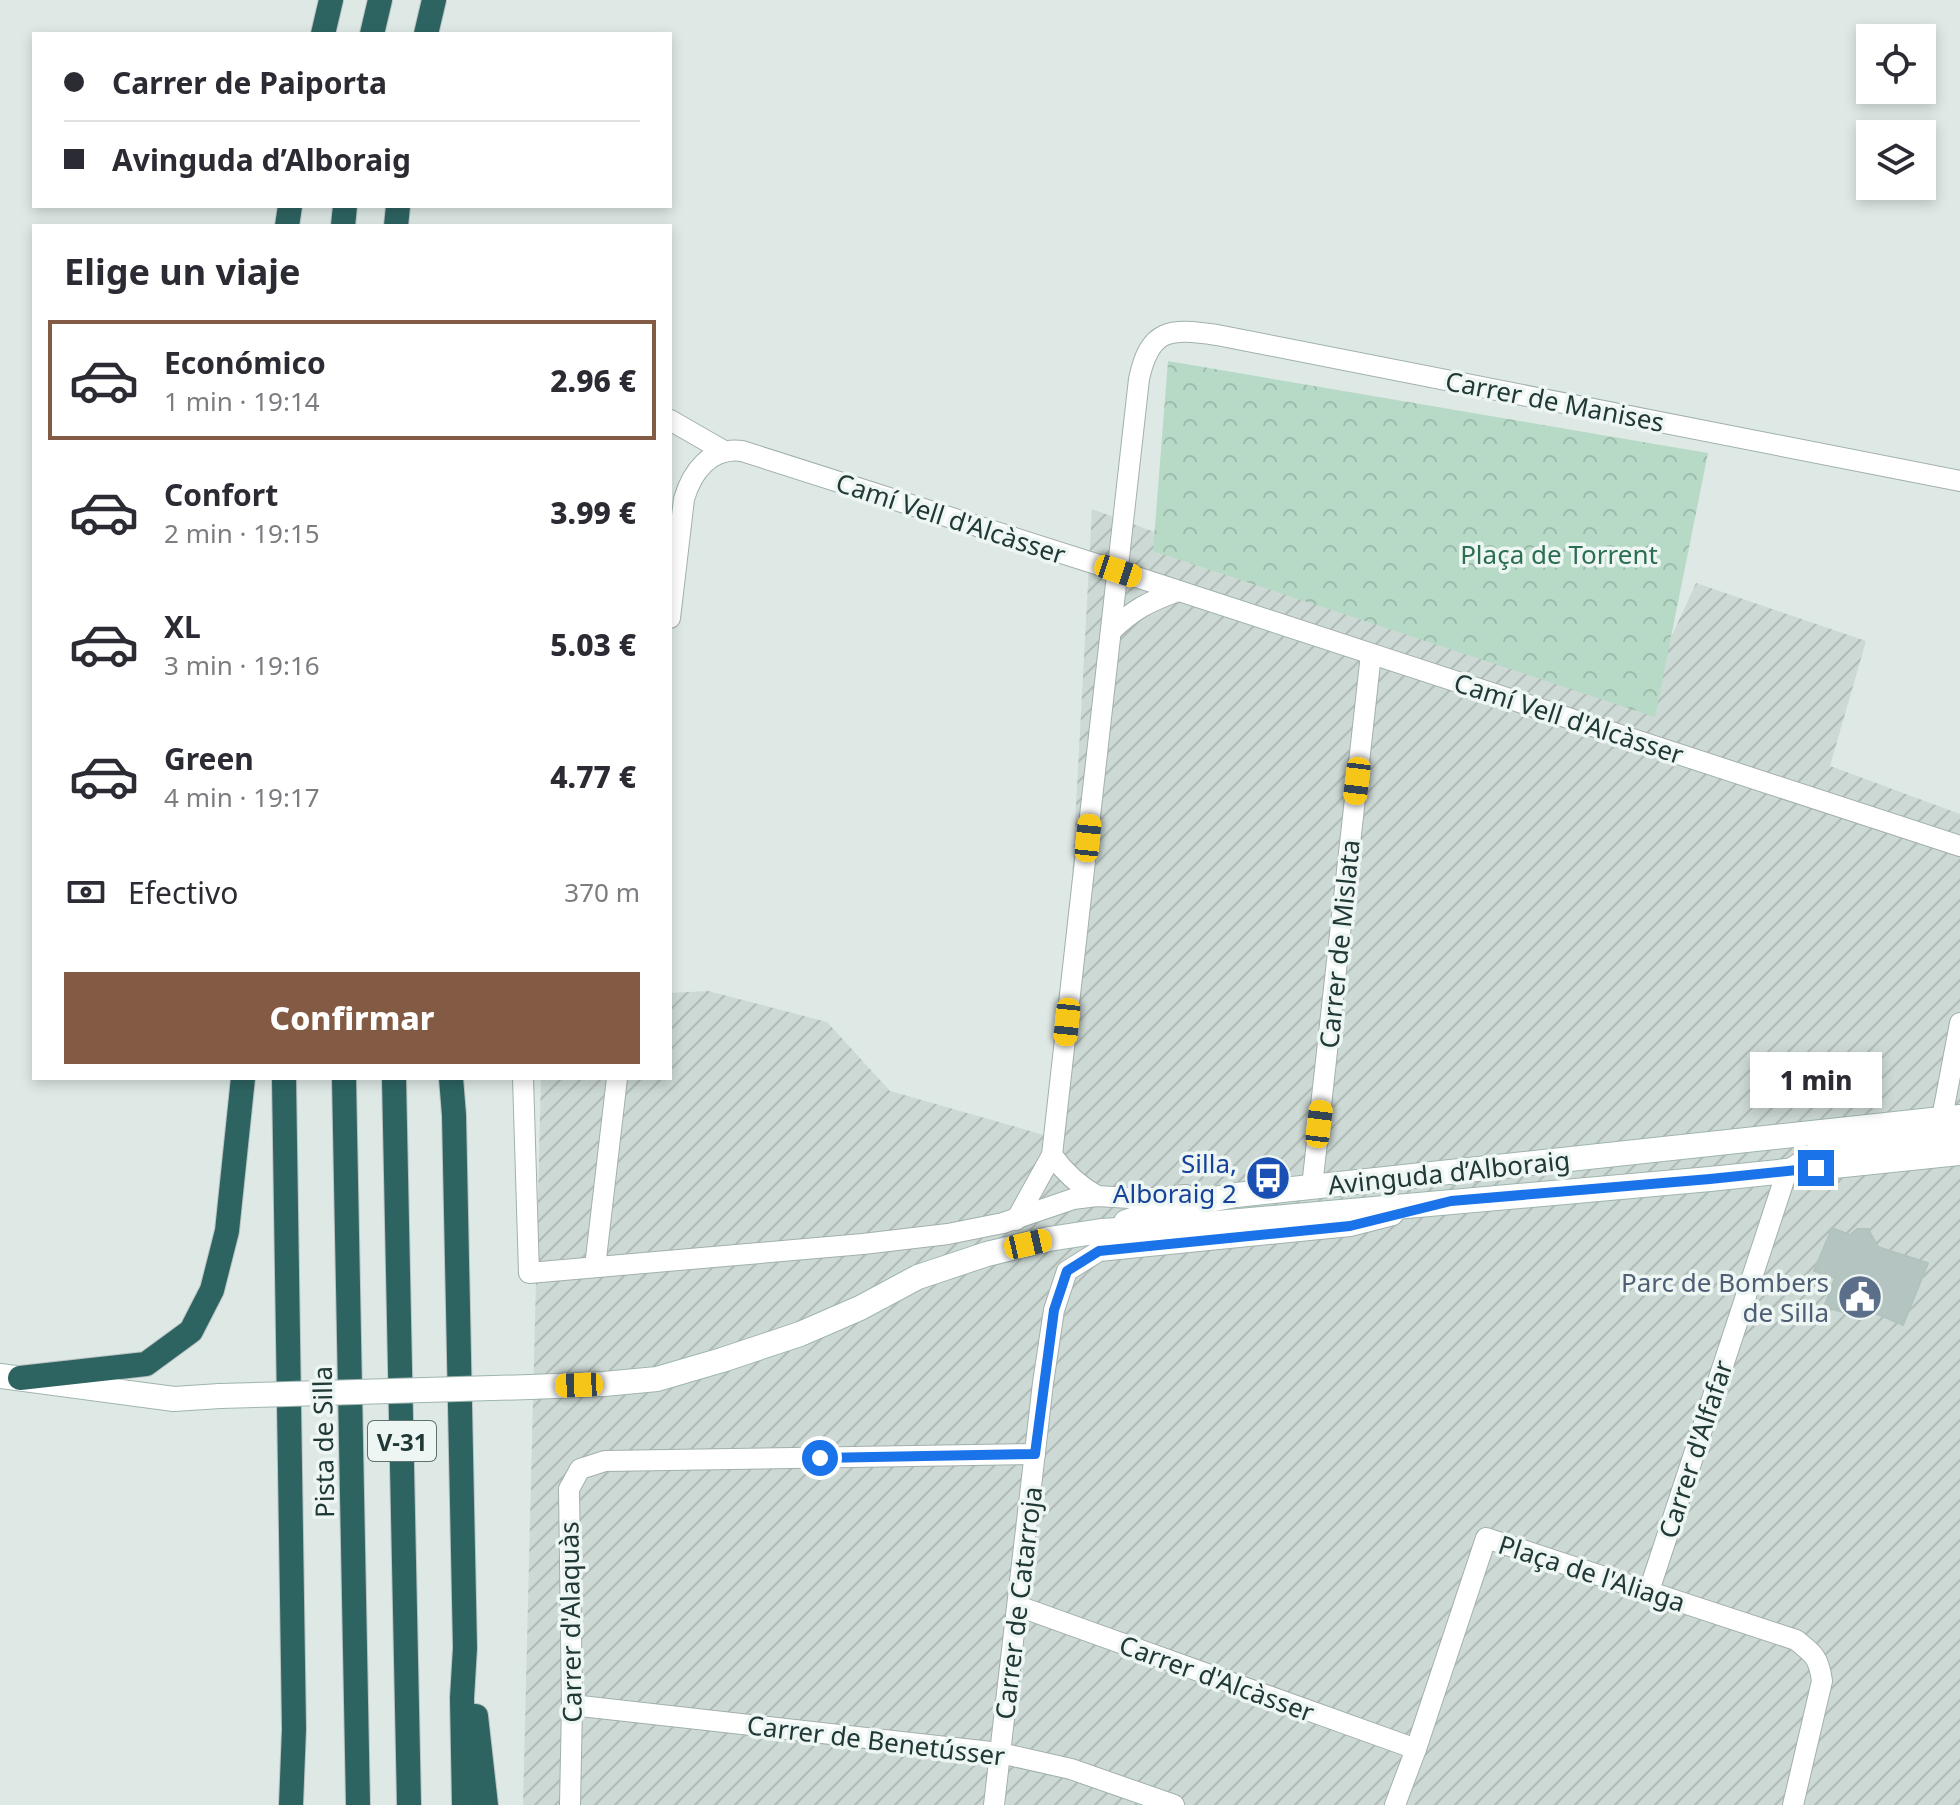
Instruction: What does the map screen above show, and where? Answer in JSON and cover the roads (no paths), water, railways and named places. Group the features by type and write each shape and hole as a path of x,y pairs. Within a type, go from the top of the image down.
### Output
{"highway":[{"path":"323,32 331,0"},
{"path":"372,32 380,0"},
{"path":"426,32 434,0"},
{"path":"10,1377 146,1364 191,1331 212,1290 227,1231 243,1080"},
{"path":"284,1080 294,1729 291,1805"},
{"name":"Pista de Silla","path":"344,1080 358,1805"},
{"name":"V-31","path":"394,1080 409,1805"},
{"path":"451,1080 465,1648 462,1698 464,1805"},
{"path":"465,1648 486,1805"}],"street":[{"name":"Carrer de Manises","path":"1118,571 1139,379 1153,343 1160,336 1184,331 1960,481"},
{"path":"672,421 724,451"},
{"name":"Camí Vell d'Alcàsser","path":"724,451 742,451 1118,571 1960,846"},
{"path":"672,601 687,489 698,469 724,451"},
{"path":"1016,1220 1052,1155 1118,571"},
{"path":"1111,631 1145,604 1178,591"},
{"name":"Carrer de Mislata","path":"1312,1187 1371,654"},
{"path":"1954,1123 1960,1023"},
{"path":"523,1080 529,1273 948,1234 1016,1220 1058,1203 1097,1196 1147,1199 1220,1192 1270,1192"},
{"path":"595,1267 617,1080"},
{"name":"Avinguda d’Alboraig","path":"1101,1231 1166,1208 1236,1195 1954,1123"},
{"name":"Avinguda d’Alboraig","path":"1787,1171 1818,1151 1954,1123"},
{"name":"Avinguda d’Alboraig","path":"1101,1231 1172,1227 1960,1153"},
{"path":"1052,1155 1076,1183 1097,1196"},
{"name":"Carrer d'Alfafar","path":"1649,1591 1787,1171"},
{"name":"Carrer de Catarroja","path":"994,1805 1054,1310 1067,1271 1099,1251 1350,1226 1451,1201"},
{"path":"10,1377 174,1399 604,1384 657,1379 800,1334 860,1308 918,1277 987,1254 1049,1239 1101,1231"},
{"name":"Carrer d'Alaquàs","path":"570,1805 569,1489 580,1469 605,1461 1035,1454"},
{"name":"Plaça de l'Aliaga","path":"1395,1805 1486,1538 1796,1640 1814,1654 1820,1665 1822,1681 1793,1805"},
{"name":"Carrer d'Alcàsser","path":"1018,1606 1416,1749"},
{"name":"Carrer de Benetússer","path":"572,1705 1000,1753 1071,1769 1174,1805"}],"place":[{"name":"Silla, Alboraig 2","path":"1268,1178"},
{"name":"Parc de Bombers de Silla","path":"1860,1297"}],"park label":[{"name":"Plaça de Torrent","path":"1559,554"}]}
